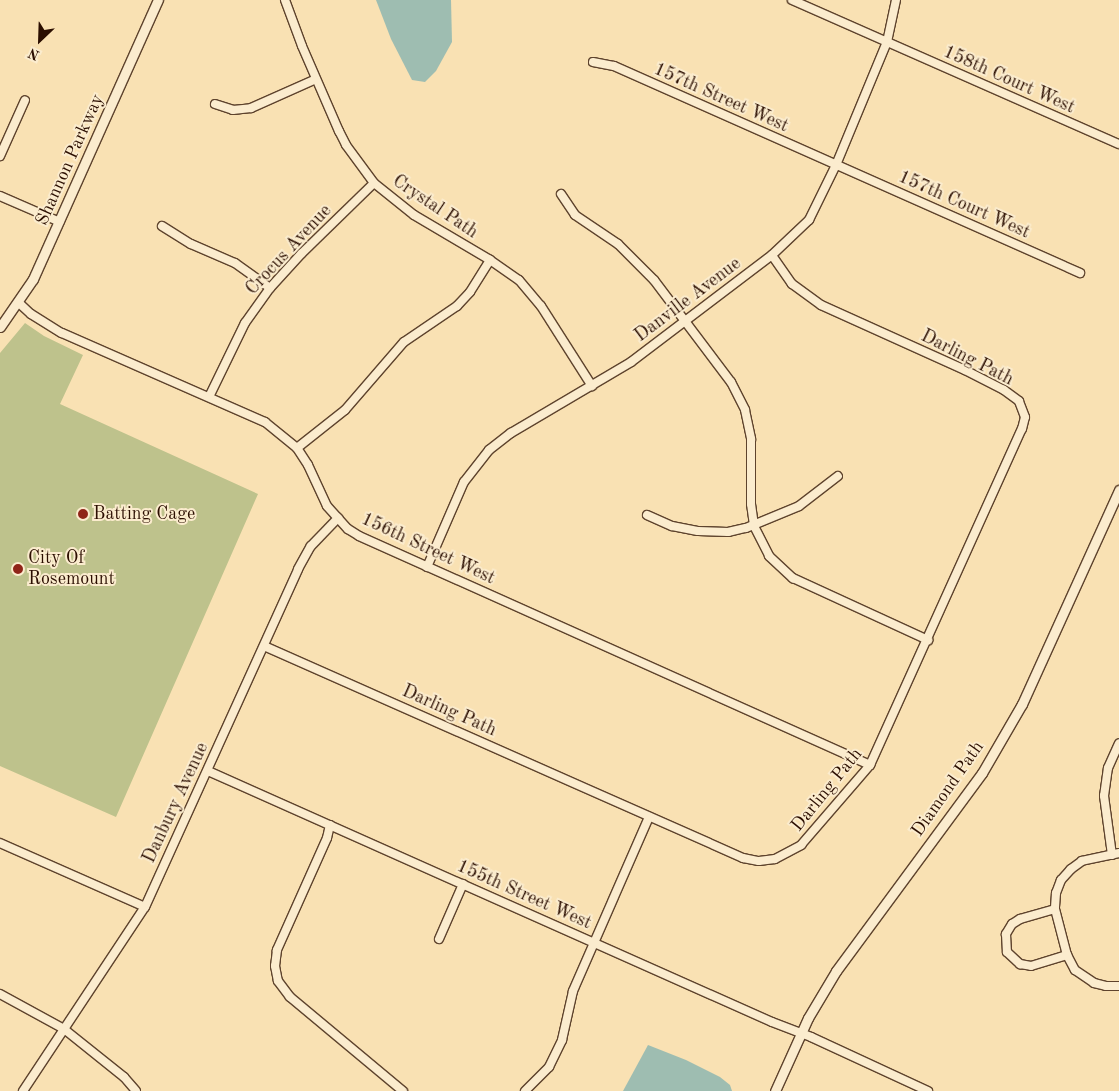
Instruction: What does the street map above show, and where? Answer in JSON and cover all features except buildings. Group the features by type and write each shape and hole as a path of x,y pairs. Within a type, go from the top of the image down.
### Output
{"street":[{"name":"Shannon Parkway","path":"0,327 33,279 158,0"},
{"name":"Crystal Path","path":"285,0 316,79 346,145 374,183 414,215 490,260 519,280 531,292 592,386"},
{"name":"158th Court West","path":"792,0 1119,144"},
{"name":"Danville Avenue","path":"428,567 464,482 489,450 511,433 631,362 772,256 809,220 836,166 887,42 896,0"},
{"name":"157th Street West","path":"593,62 614,66 836,166"},
{"path":"215,104 233,110 251,108 316,79"},
{"path":"0,156 25,100"},
{"name":"157th Court West","path":"836,166 1080,273"},
{"name":"Crocus Avenue","path":"209,397 245,323 270,288 302,253 374,183"},
{"path":"561,194 575,215 610,238 634,259 686,321 731,382 745,410 751,439 751,504 754,526 769,556 794,578 928,640"},
{"path":"0,196 60,222"},
{"path":"162,226 191,244 235,263 270,288"},
{"name":"Darling Path","path":"264,646 743,858 759,861 775,859 801,845 870,765 1022,429 1025,417 1019,402 1004,390 965,370 821,305 792,284 772,256"},
{"path":"297,448 345,410 404,342 457,306 470,292 490,260"},
{"name":"156th Street West","path":"18,303 31,314 62,333 265,422 297,448 308,465 327,506 359,536 870,765"},
{"path":"647,515 672,526 698,531 728,532 754,526 799,506 838,476"},
{"name":"Diamond Path","path":"775,1091 800,1033 836,971 982,774 1022,704 1119,490"},
{"name":"Danbury Avenue","path":"24,1091 145,907 304,557 318,537 338,518"},
{"path":"1119,742 1108,768 1104,796 1115,854 1082,861 1071,869 1061,880 1056,894 1055,908 1067,955 1074,970 1084,978 1106,986 1119,986"},
{"name":"155th Street West","path":"208,771 928,1091"},
{"path":"525,1091 549,1067 562,1040 573,991 649,817"},
{"path":"330,825 327,838 277,950 275,966 278,981 290,997 403,1091"},
{"path":"0,843 145,907"},
{"path":"439,939 463,884"},
{"path":"1055,908 1020,919 1012,924 1006,934 1006,952 1020,964 1031,966 1067,955"},
{"path":"0,994 64,1030 124,1077 136,1091"}],"green space":[{"path":"25,323 44,336 83,355 60,404 258,494 116,817 0,766 0,353"}],"shaded area":[{"path":"376,0 451,0 452,42 436,71 425,82 412,80 391,39"},
{"path":"648,1045 686,1060 720,1077 730,1085 732,1091 623,1091"}],"place":[{"name":"Batting Cage","path":"83,514"},
{"name":"City Of Rosemount","path":"18,569"}]}
